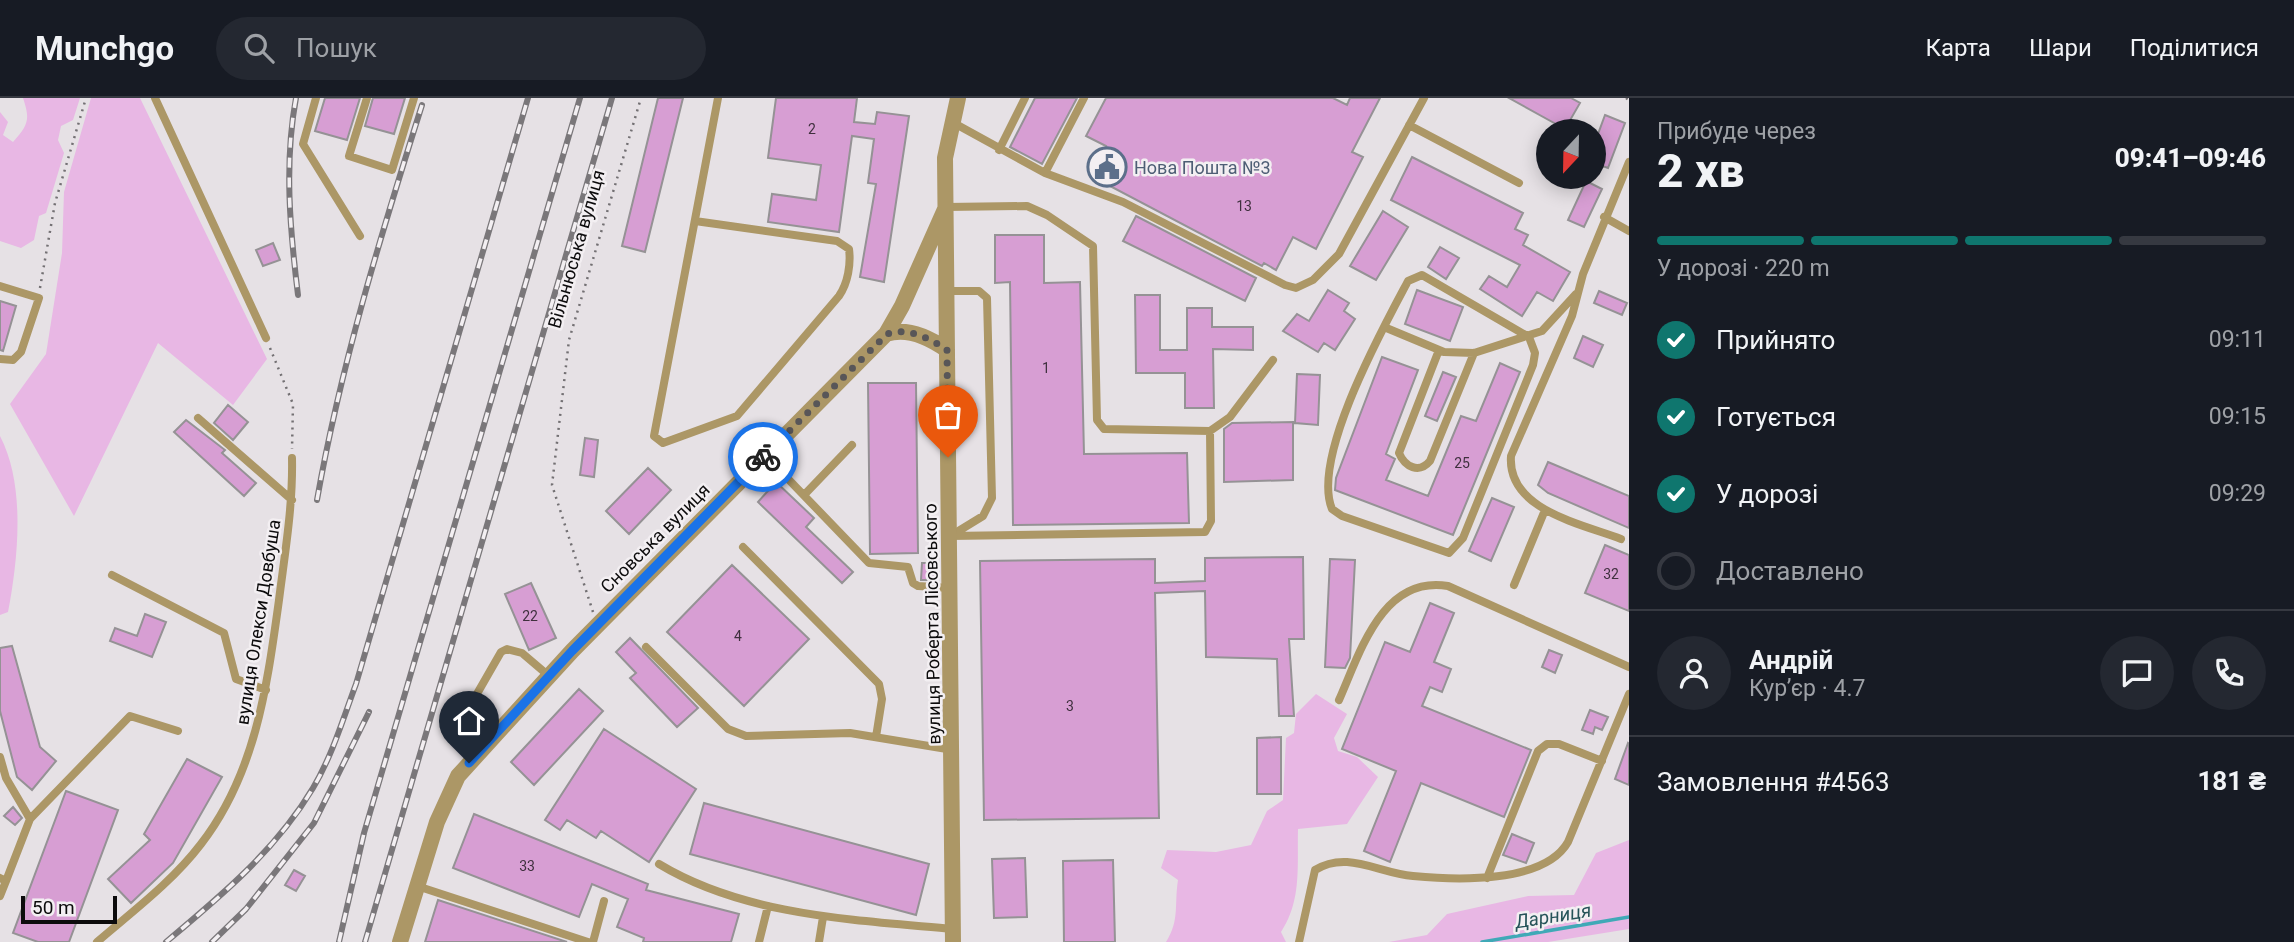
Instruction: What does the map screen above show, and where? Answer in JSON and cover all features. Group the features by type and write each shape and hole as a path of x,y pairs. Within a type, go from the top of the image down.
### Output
{"street":[{"name":"вулиця Роберта Лісовського","path":"953,935 945,158 958,98"},
{"name":"Сновська вулиця","path":"417,886 437,822 458,776 597,625 887,334 946,208"},
{"path":"887,334 895,331 911,333 947,350"},
{"path":"400,942 417,886"}],"lane":[{"path":"155,98 266,338"},
{"path":"316,98 303,144 360,236"},
{"path":"367,98 349,156 392,170 414,98"},
{"path":"695,221 837,241 849,249 850,256 845,286 839,296 737,416 663,443 654,436 718,98"},
{"path":"999,150 1025,98"},
{"path":"1045,173 1084,98"},
{"path":"951,121 999,150 1045,173 1124,202 1285,285 1296,288 1313,280 1339,254 1424,98"},
{"path":"1409,125 1518,183"},
{"path":"1621,540 1545,510 1530,500 1516,484 1510,470 1511,456 1572,316 1604,216 1629,162"},
{"path":"946,208 1027,206 1047,215 1093,246 1099,426 1110,430 1210,431 1230,418 1273,360"},
{"path":"1604,216 1629,231"},
{"path":"1422,275 1529,337 1535,353 1533,365 1463,538 1455,549 1442,552 1342,516 1332,509 1328,499 1330,462 1362,369 1408,281 1422,275"},
{"path":"0,286 39,298 21,352 13,360 0,359"},
{"path":"946,291 979,291 987,298 992,498 983,516 950,536"},
{"path":"1384,327 1439,350 1474,353 1542,331 1578,292"},
{"path":"1439,350 1399,453 1407,466 1417,469 1425,467 1430,461 1474,353"},
{"path":"198,418 292,500"},
{"path":"950,536 1205,532 1211,521 1210,431"},
{"path":"805,494 852,445"},
{"path":"765,455 869,563 908,567 913,583 918,586 950,588"},
{"name":"вулиця Олекси Довбуша","path":"97,942 172,877 202,843 242,772 257,735 266,690 292,500 292,458"},
{"path":"1514,586 1545,510"},
{"path":"743,547 879,684 882,699 876,737"},
{"path":"112,575 223,633 236,679 266,690"},
{"path":"1339,700 1378,616 1402,594 1430,583 1448,586 1629,667"},
{"path":"646,647 728,730 746,736 850,733 953,750"},
{"path":"474,699 501,652 507,649 522,653 549,676"},
{"path":"1299,942 1315,870 1329,862 1348,861 1411,876 1487,878 1530,869 1560,853 1569,842 1629,694"},
{"path":"0,896 3,879 30,819 130,716 178,732"},
{"path":"1487,878 1538,751 1547,744 1559,744 1602,761"},
{"path":"0,757 6,778 30,819"},
{"path":"659,864 679,876 768,906 823,917 953,935"},
{"path":"417,886 591,942 604,901"},
{"path":"759,942 768,906"},
{"path":"819,942 823,917"}],"path":[{"path":"39,298 55,203 86,98"},
{"name":"Вільнюська вулиця","path":"597,625 552,485 569,340 641,98"},
{"path":"266,338 293,404 292,458"}],"shaded area":[{"path":"23,98 80,98 73,120 61,126 58,140 64,153 46,213 39,216 34,240 21,248 0,241 0,112 8,122 3,135 13,142 27,121"},
{"path":"91,98 140,98 267,359 233,405 158,343 74,516 10,404 46,354 62,253 64,192"},
{"path":"0,436 14,477 18,523 15,569 8,612 0,615"},
{"path":"1316,694 1347,714 1334,738 1338,751 1357,757 1378,777 1347,824 1298,829 1295,895 1288,920 1281,932 1286,942 1166,942 1175,919 1178,880 1161,868 1167,850 1216,852 1251,845 1267,811 1283,800 1286,738 1294,733 1296,714"},
{"path":"1629,840 1629,929 1548,942 1389,942 1427,935 1447,914 1528,896 1574,895 1596,853"}],"building":[{"path":"325,98 360,98 347,140 315,131"},
{"path":"373,98 405,98 394,134 365,126"},
{"path":"658,98 683,98 645,252 622,246"},
{"path":"776,98 857,98 854,122 875,124 877,112 909,116 884,282 860,277 876,184 868,183 874,139 852,136 839,232 768,222 772,194 816,200 821,165 768,158"},
{"path":"1035,98 1077,98 1042,164 1010,147"},
{"path":"1106,98 1333,98 1347,105 1350,98 1380,98 1352,152 1363,157 1316,249 1293,237 1276,270 1264,263 1262,266 1091,176 1106,146 1086,136"},
{"path":"1509,98 1571,98 1580,103 1571,119 1547,119"},
{"path":"1605,115 1625,123 1608,168 1606,119 1604,119"},
{"path":"1412,157 1523,213 1515,229 1528,235 1523,245 1570,272 1553,301 1537,292 1522,316 1480,289 1489,276 1507,287 1520,265 1391,200"},
{"path":"1582,189 1602,189 1584,227 1568,220"},
{"path":"1383,211 1408,227 1376,280 1350,266"},
{"path":"1136,216 1256,278 1245,301 1123,241"},
{"path":"995,235 1044,235 1044,283 1080,282 1084,454 1187,453 1189,523 1013,525 1010,282 995,283"},
{"path":"273,243 280,260 263,266 256,250"},
{"path":"1440,247 1459,258 1446,279 1428,267"},
{"path":"1328,290 1349,303 1344,311 1355,319 1335,350 1324,343 1318,352 1283,331 1297,314 1309,321"},
{"path":"1417,290 1463,307 1450,341 1405,324"},
{"path":"1599,291 1627,303 1622,315 1594,303"},
{"path":"1135,295 1160,295 1160,350 1187,350 1187,308 1212,308 1212,327 1253,327 1253,350 1213,349 1214,408 1185,408 1185,373 1136,373"},
{"path":"0,301 16,306 3,351 0,350"},
{"path":"1583,336 1603,345 1593,367 1574,358"},
{"path":"1382,357 1418,370 1386,454 1395,459 1386,480 1428,496 1461,416 1476,421 1500,363 1520,372 1453,535 1335,490 1336,478"},
{"path":"1443,372 1456,377 1437,421 1425,416"},
{"path":"1297,374 1320,375 1318,425 1295,423"},
{"path":"868,383 916,383 918,553 870,554"},
{"path":"228,405 248,422 233,440 214,423"},
{"path":"186,420 225,450 222,453 256,483 244,496 174,432"},
{"path":"1293,422 1293,480 1224,482 1224,429 1232,423"},
{"path":"585,438 598,440 594,477 580,475"},
{"path":"1548,462 1629,496 1629,528 1548,493 1538,485"},
{"path":"648,468 671,490 629,534 606,511"},
{"path":"776,482 814,518 806,527 853,572 842,583 758,502"},
{"path":"1492,498 1514,507 1491,561 1469,551"},
{"path":"1605,545 1629,555 1629,611 1585,593"},
{"path":"1303,557 1304,639 1289,639 1294,716 1279,716 1277,659 1206,657 1205,591 1155,593 1159,818 984,820 980,561 1155,559 1155,583 1205,581 1205,558"},
{"path":"1330,559 1355,560 1350,658 1345,668 1325,667"},
{"path":"922,563 935,563 934,580 921,580"},
{"path":"732,565 809,639 744,706 667,632"},
{"path":"531,583 556,638 529,650 505,594"},
{"path":"1430,603 1454,613 1434,662 1451,669 1442,692 1430,687 1422,706 1531,750 1504,817 1421,783 1390,862 1364,851 1396,771 1342,749 1385,642 1410,652"},
{"path":"145,614 166,622 152,657 110,641 115,628 137,636"},
{"path":"630,638 698,708 677,727 630,678 636,673 616,652"},
{"path":"12,646 40,747 56,761 32,790 17,777 0,711 0,648"},
{"path":"1549,650 1562,655 1555,673 1542,667"},
{"path":"579,689 603,711 534,785 511,762"},
{"path":"1590,710 1608,717 1602,730 1595,727 1593,734 1582,730"},
{"path":"604,729 696,789 649,862 601,831 596,838 567,820 560,830 545,820"},
{"path":"1281,737 1281,794 1257,794 1257,738"},
{"path":"1629,744 1629,785 1615,779"},
{"path":"187,759 222,777 173,863 131,903 108,879 150,840 144,834"},
{"path":"66,791 118,810 69,942 38,942 13,933"},
{"path":"704,803 929,864 916,915 690,854"},
{"path":"13,807 22,818 15,825 4,816"},
{"path":"474,814 648,884 646,890 739,914 731,942 643,942 644,938 617,927 628,899 592,884 579,917 453,868"},
{"path":"1512,834 1534,843 1526,863 1503,855"},
{"path":"1025,858 1027,917 994,918 992,859"},
{"path":"1113,860 1115,942 1064,942 1063,861"},
{"path":"294,870 305,876 296,891 285,885"},
{"path":"438,900 567,942 425,942"}],"waterway":[{"name":"Дарниця","path":"1482,942 1629,917"}],"railway":[{"path":"296,98 289,172 298,295"},
{"path":"166,942 265,852 298,811 320,776 332,750 356,684 528,98"},
{"path":"339,942 364,833 580,98"},
{"path":"365,942 612,98"},
{"path":"317,500 350,350 422,105"},
{"path":"212,942 246,909 314,823 369,712"}],"way so far":[{"path":"763,457 887,334 901,331 920,336 947,350 948,457"}],"place":[{"name":"Нова Пошта №3","path":"1107,167"}],"route":[{"path":"469,763 572,651 763,457"}]}
